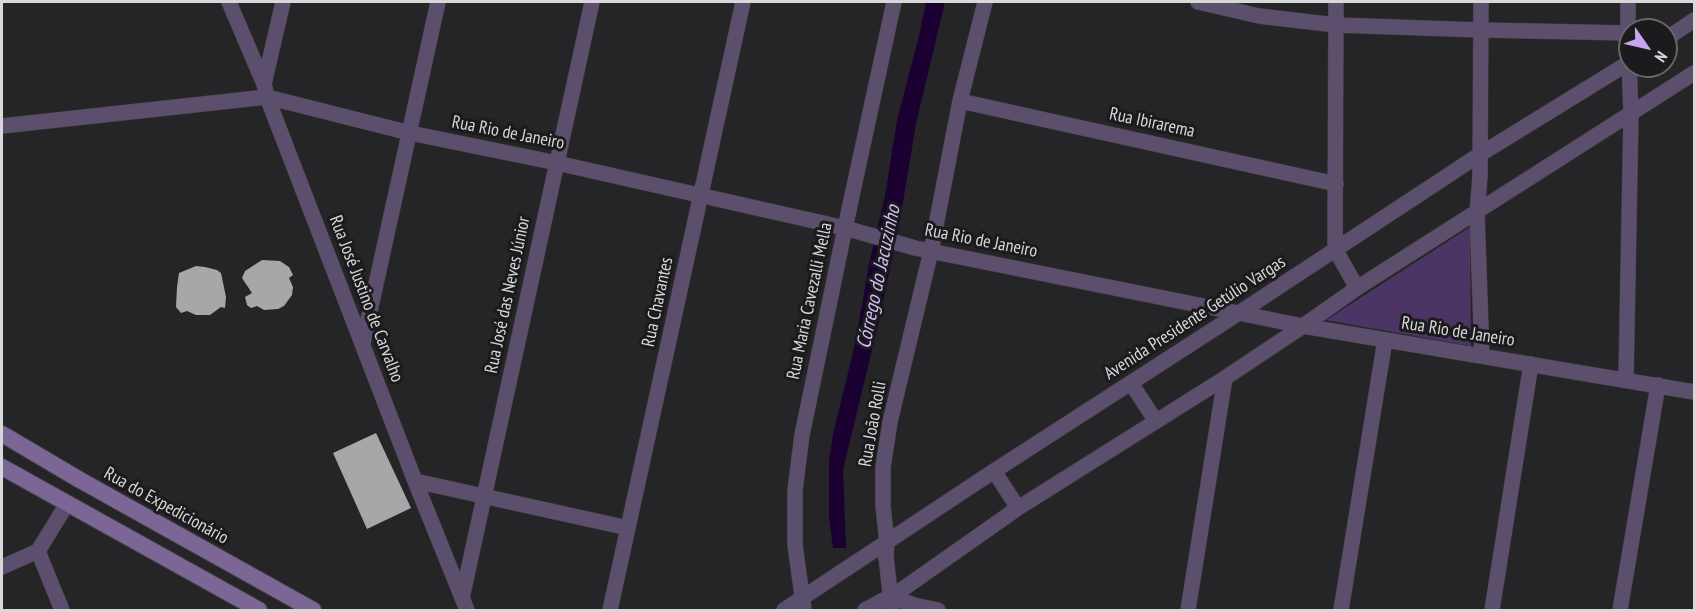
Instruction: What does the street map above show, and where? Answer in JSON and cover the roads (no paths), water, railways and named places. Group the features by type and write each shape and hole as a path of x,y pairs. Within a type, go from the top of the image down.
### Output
{"main road":[{"name":"Rua do Expedicionário","path":"2,434 313,610"},
{"path":"30,450 9,471 253,607 260,581"}],"street":[{"name":"Rua José Justino de Carvalho","path":"229,2 266,90 415,482 465,604"},
{"path":"2,126 266,90 283,2"},
{"path":"363,343 438,2"},
{"name":"Rua José das Neves Júnior","path":"465,604 484,497 592,2"},
{"name":"Rua Chavantes","path":"610,610 743,2"},
{"name":"Rua Maria Cavezalli Mella","path":"803,605 795,545 795,490 802,435 894,2"},
{"name":"Rua João Rolli","path":"891,603 886,557 883,467 890,422 931,251 960,101 985,2"},
{"path":"1198,2 1259,16 1336,25 1618,33"},
{"path":"1336,2 1335,249 1358,288"},
{"path":"1481,2 1477,213 1482,356"},
{"path":"1628,2 1628,18"},
{"path":"1678,31 1695,20"},
{"name":"Avenida Presidente Getúlio Vargas","path":"784,610 803,605 886,543 994,471 1479,154 1618,69"},
{"path":"891,603 1018,508 1225,378 1358,288 1695,73"},
{"path":"1626,380 1630,78"},
{"name":"Rua Rio de Janeiro","path":"266,90 410,133 701,195 845,228 915,248 1304,326 1695,392"},
{"name":"Rua Ibirarema","path":"960,101 1336,184"},
{"path":"1341,610 1385,340"},
{"path":"1492,610 1531,364"},
{"path":"1188,610 1225,378"},
{"path":"1131,383 1155,420"},
{"path":"1620,610 1658,386"},
{"path":"994,471 1018,508"},
{"path":"415,482 628,528"},
{"path":"2,567 38,551 67,504"},
{"path":"38,551 62,610"},
{"path":"865,610 891,603 938,610"}],"water":[{"name":"Córrego do Jacuzinho","path":"926,2 945,2 916,124 899,226 879,321 843,470 846,548 833,548 829,518 829,461 833,434 856,340 869,264 885,196 897,120"}]}
